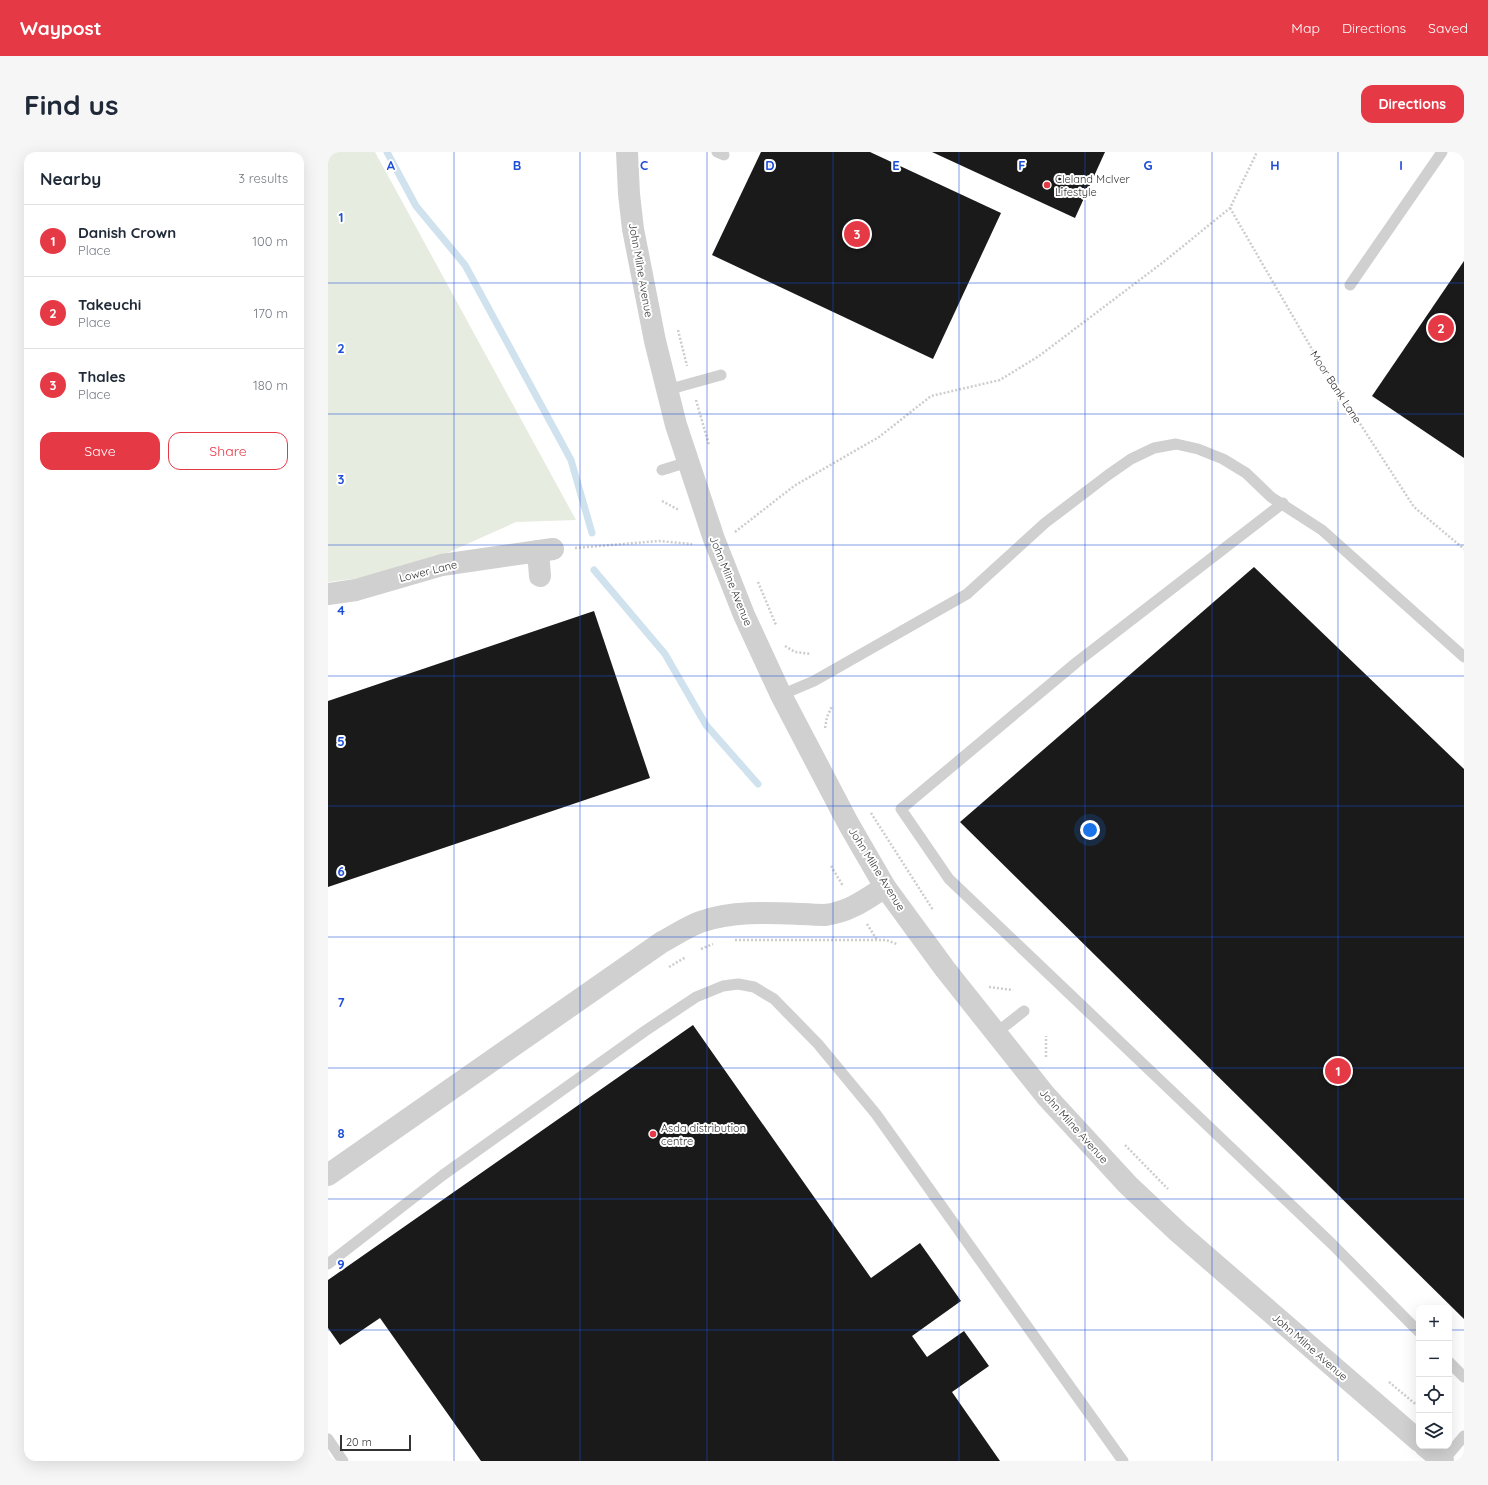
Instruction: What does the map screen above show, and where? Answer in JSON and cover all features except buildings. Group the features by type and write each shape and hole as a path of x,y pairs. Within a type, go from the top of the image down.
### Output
{"street":[{"name":"John Milne Avenue","path":"627,152 629,194 633,229 646,302 667,390 688,462 728,577 781,695 848,823 885,887 945,970 1046,1096 1128,1185 1178,1232 1416,1438"},
{"path":"540,576 545,550"},
{"name":"Lower Lane","path":"328,594 356,590 442,565 545,550"},
{"path":"328,1175 662,942 682,931 700,922 736,914 825,915 837,913 856,906 885,887"},
{"path":"1429,1449 1443,1461"}],"lane":[{"path":"1350,285 1442,152"},
{"path":"667,390 721,375"},
{"path":"781,695 814,680 967,594 1045,523 1125,463 1154,448 1176,444 1198,449 1223,459 1246,474 1270,497 1283,503 1322,530 1464,657"},
{"path":"662,470 688,462"},
{"path":"1283,503 1077,662 901,809 949,879 1326,1238 1416,1329"},
{"path":"328,1264 443,1175 645,1030 689,1001 723,986 738,984 754,987 774,999 818,1044 876,1114 1123,1461"},
{"path":"996,1033 1024,1011"},
{"path":"1452,1365 1464,1377"},
{"path":"1443,1461 1464,1436"},
{"path":"328,1439 344,1461"}],"path":[{"path":"738,530 794,486 879,437 932,396 1000,380 1039,356 1166,260 1230,208 1257,152"},
{"name":"Moor Bank Lane","path":"1230,208 1313,351 1414,507 1464,549"},
{"path":"678,327 683,349"},
{"path":"700,414 710,447"},
{"path":"735,523 740,537"},
{"path":"545,550 659,541 698,544"},
{"path":"757,579 778,630"},
{"path":"784,642 790,650 811,654"},
{"path":"827,732 827,717 832,706"},
{"path":"869,810 933,911"},
{"path":"729,940 886,940 900,946"},
{"path":"698,950 717,943"},
{"path":"664,970 691,954"},
{"path":"985,982 988,986 996,989 1013,990"},
{"path":"1046,1036 1045,1051 1046,1058 1049,1063"},
{"path":"1120,1140 1173,1193"},
{"path":"1383,1377 1416,1405"}],"shaded area":[{"path":"328,152 375,152 576,520 516,522 436,558 370,577 328,582"}],"waterway":[{"path":"387,152 416,206 465,265 571,460 592,533"},
{"path":"594,570 665,654 706,725 758,784"}],"place":[{"name":"Cleland McIver Lifestyle","path":"1047,185"},
{"name":"Thales","path":"857,234"},
{"name":"Takeuchi","path":"1441,328"},
{"name":"Danish Crown","path":"1338,1071"},
{"name":"Asda distribution centre","path":"653,1134"}]}
